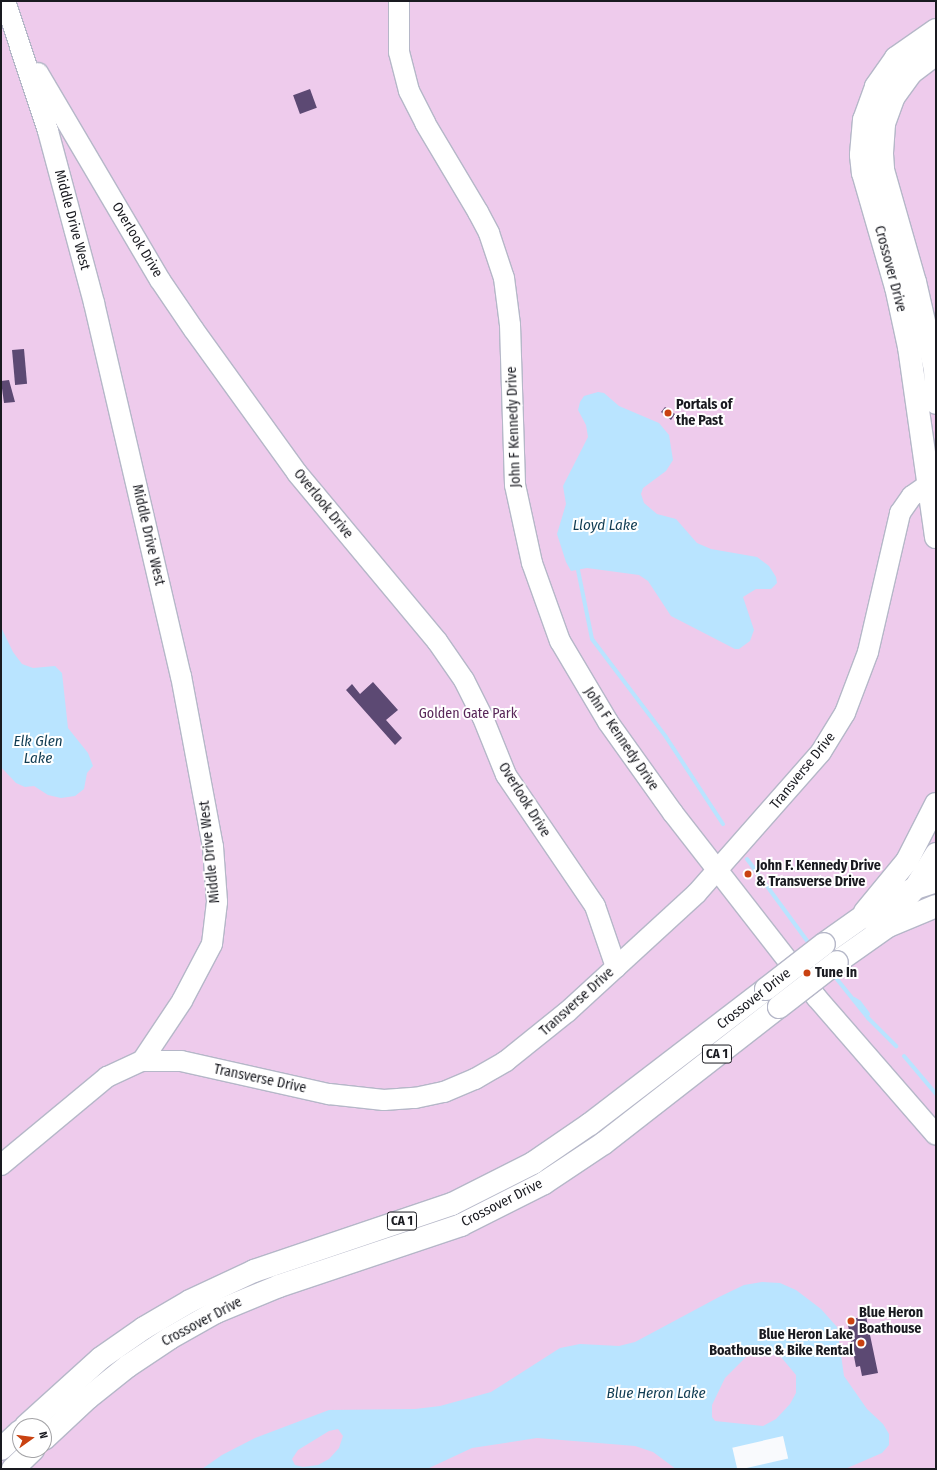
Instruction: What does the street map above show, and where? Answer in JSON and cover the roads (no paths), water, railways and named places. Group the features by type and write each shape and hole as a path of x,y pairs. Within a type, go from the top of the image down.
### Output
{"main road":[{"name":"Crossover Drive","path":"936,30 896,58 876,87 864,120 861,155 863,174 904,319 934,481 936,538"},
{"name":"Crossover Drive","path":"936,54 911,73 894,96 884,124 882,147 886,181 915,282 935,370 936,403"},
{"name":"Crossover Drive","path":"34,1418 73,1381 115,1348 159,1318 206,1292 271,1265 452,1204 533,1163 590,1124 860,917 875,902 907,861 936,804"},
{"name":"Crossover Drive","path":"52,1432 88,1398 128,1366 170,1338 216,1312 279,1286 461,1225 544,1183 604,1143 872,935 915,888 936,854"},
{"name":"CA 1","path":"915,888 936,881"},
{"name":"Crossover Drive","path":"860,917 915,888"},
{"name":"CA 1","path":"872,935 901,919 936,906"},
{"path":"1,1449 12,1439"},
{"path":"13,1469 25,1458"}],"street":[{"name":"Middle Drive West","path":"5,1 48,131 95,311 179,669 213,847 217,902 212,944 182,1001 142,1061"},
{"name":"John F Kennedy Drive","path":"399,1 399,52 409,91 425,123 486,226 504,278 510,326 515,485 526,539 549,615 574,666 608,722 650,783 817,998 936,1135"},
{"name":"Overlook Drive","path":"20,44 176,305 297,473 437,641 464,680 483,718 506,775 595,906 616,967"},
{"name":"Transverse Drive","path":"1,1166 107,1077 142,1061 181,1061 350,1097 384,1100 422,1097 460,1086 506,1061 562,1016 696,894 802,776 838,726 868,652 896,524 912,496 934,481"}],"water":[{"name":"Lloyd Lake","path":"598,392 604,393 619,406 659,423 669,435 673,460 666,471 643,488 641,494 644,503 657,514 676,519 697,543 711,549 757,557 769,566 776,577 777,583 771,589 756,589 743,597 754,630 750,641 739,649 735,649 671,616 648,581 639,575 587,568 571,571 566,562 557,534 566,504 563,486 588,437 586,425 578,410 580,402 584,396"},
{"name":"Elk Glen Lake","path":"1,627 13,652 22,664 33,668 55,666 62,673 68,728 88,753 93,766 87,773 84,789 75,796 61,798 48,795 34,786 25,787 16,783 1,767"},
{"name":"Blue Heron Lake","path":"762,1282 780,1283 796,1290 821,1309 837,1327 844,1376 867,1409 883,1424 889,1434 889,1445 882,1453 845,1469 676,1469 653,1452 635,1446 537,1438 472,1448 427,1469 202,1469 222,1455 255,1438 329,1410 415,1409 440,1406 491,1392 560,1348 580,1344 619,1346 635,1342 744,1285","holes":["765,1352 781,1357 796,1375 796,1393 790,1404 776,1419 763,1426 715,1421 712,1417 712,1405 725,1378 747,1356","338,1429 343,1436 339,1448 329,1459 318,1465 303,1467 295,1465 292,1459 298,1450 329,1431"]}],"waterway":[{"path":"578,570 592,639 666,737 723,824"},
{"path":"747,859 811,946"},
{"path":"832,973 868,1018 896,1046"},
{"path":"854,999 859,1002 868,1014"},
{"path":"904,1056 936,1094"}],"place":[{"name":"Portals of the Past","path":"668,413"},
{"name":"John F. Kennedy Drive & Transverse Drive","path":"748,874"},
{"name":"Tune In","path":"807,973"},
{"name":"Blue Heron Boathouse","path":"851,1321"},
{"name":"Blue Heron Lake Boathouse & Bike Rental","path":"861,1343"}],"park label":[{"name":"Golden Gate Park","path":"468,714"}]}
